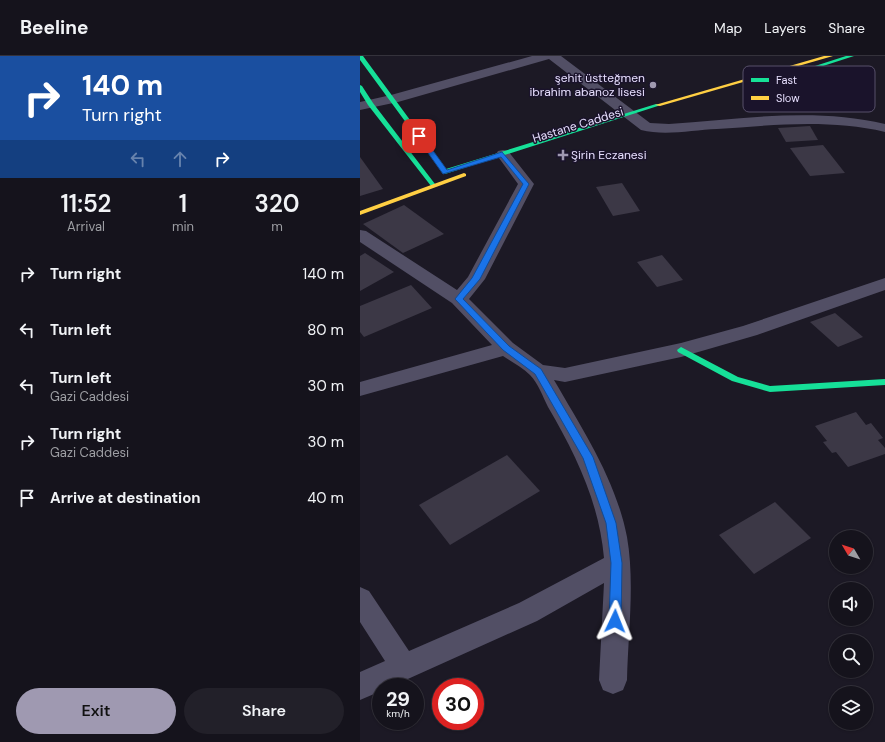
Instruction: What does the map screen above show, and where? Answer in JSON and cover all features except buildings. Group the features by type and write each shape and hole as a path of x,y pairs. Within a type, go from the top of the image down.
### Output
{"main road":[{"path":"360,56 446,172"},
{"path":"798,66 830,56"},
{"name":"Hastane Caddesi","path":"815,66 851,56"},
{"path":"632,117 743,83"},
{"name":"Hastane Caddesi","path":"360,213 505,157 632,117 743,86"},
{"path":"360,87 365,105 433,185 446,172 505,157"},
{"path":"681,350 740,382 756,387 770,389 885,382"}],"street":[{"path":"365,105 393,99 545,56"},
{"path":"553,56 646,127 669,128 797,119 860,122 885,128"},
{"path":"459,299 476,279 526,184 505,157"},
{"path":"360,235 459,299 506,348 538,372 588,457 611,523 617,563 613,680"},
{"path":"538,372 565,375 681,350 750,331 885,284"},
{"path":"360,389 506,348"},
{"path":"360,686 528,612 617,563"},
{"path":"360,599 404,667"}],"traffic: fast":[{"path":"360,56 445,172 658,105"},
{"path":"818,66 851,56"},
{"path":"360,87 370,104 433,185"},
{"path":"681,350 735,379 770,389 885,382"}],"traffic: slow":[{"path":"795,66 830,56"},
{"path":"658,105 743,81"},
{"path":"360,213 464,175"}],"place":[{"name":"şehit üstteğmen ibrahim abanoz lisesi","path":"653,85"},
{"name":"Şirin Eczanesi","path":"563,155"}],"route":[{"path":"419,136 446,172 502,154 526,184 476,279 459,299 506,348 538,372 588,457 611,523 617,563 615,621"}]}
